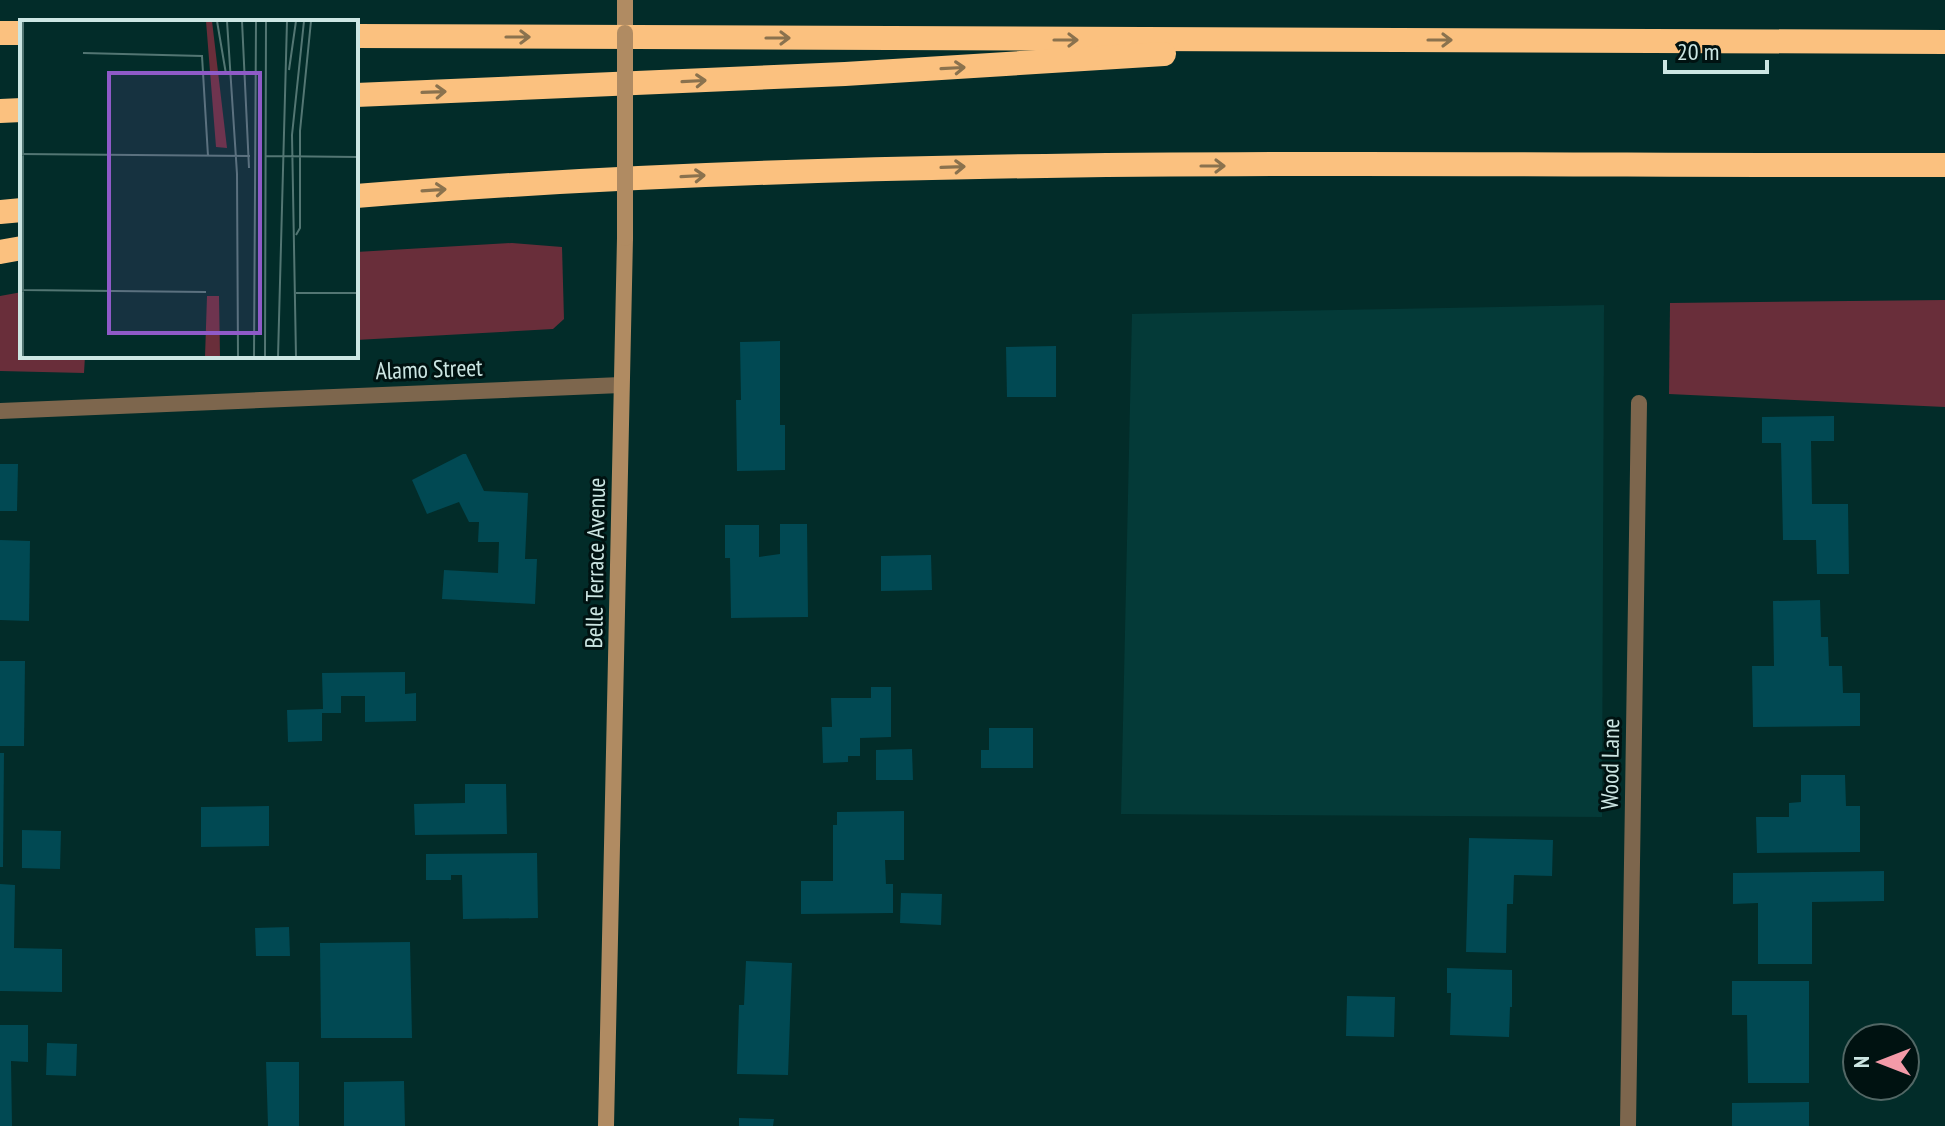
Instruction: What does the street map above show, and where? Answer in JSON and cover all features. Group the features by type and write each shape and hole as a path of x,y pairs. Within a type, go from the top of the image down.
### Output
{"highway":[{"path":"358,36 1945,42"},
{"path":"358,95 860,74 1362,40"},
{"path":"0,111 20,110"},
{"path":"358,196 664,177 974,166 1945,165"},
{"path":"0,212 20,210"},
{"path":"0,252 20,248"}],"street":[{"name":"Belle Terrace Avenue","path":"606,1126 625,238 625,0"},
{"name":"Alamo Street","path":"0,411 621,385"},
{"name":"Wood Lane","path":"1628,1126 1639,403"}],"shaded area":[{"path":"512,243 562,247 564,319 553,329 358,340 358,252"},
{"path":"20,292 20,358 85,358 84,373 0,371 0,296"},
{"path":"1945,300 1945,407 1669,394 1670,303"},
{"path":"1604,305 1602,817 1121,814 1132,314"}],"building":[{"path":"780,341 780,425 785,425 785,470 737,471 736,400 741,400 740,342"},
{"path":"1056,346 1056,397 1007,397 1006,347"},
{"path":"1834,416 1834,441 1811,441 1812,504 1848,504 1849,574 1817,574 1816,540 1783,540 1781,443 1762,443 1762,417"},
{"path":"466,454 484,491 528,493 525,559 537,559 535,604 442,599 444,570 498,573 499,542 478,542 479,522 469,522 459,502 427,514 412,480"},
{"path":"0,464 18,464 17,511 0,511"},
{"path":"780,524 807,524 808,617 731,618 730,558 725,558 725,525 759,525 759,557 780,554"},
{"path":"0,540 30,541 29,621 0,620"},
{"path":"931,555 932,590 881,591 881,556"},
{"path":"1820,600 1821,637 1828,637 1829,666 1842,666 1843,693 1860,693 1860,726 1753,727 1752,666 1774,666 1773,601"},
{"path":"0,661 25,661 24,746 0,746"},
{"path":"405,672 405,694 416,693 416,721 365,722 365,696 341,696 341,713 322,713 322,741 288,742 287,710 323,709 322,673"},
{"path":"871,687 891,687 891,737 860,738 860,756 848,756 848,762 823,763 822,727 832,727 831,698 871,698"},
{"path":"989,728 1033,728 1033,768 981,768 981,750 989,750"},
{"path":"912,749 913,780 876,780 876,750"},
{"path":"0,753 4,753 3,867 0,867"},
{"path":"1801,775 1845,775 1846,806 1860,806 1860,852 1757,853 1756,817 1789,817 1789,803 1801,802"},
{"path":"465,784 506,784 507,834 415,835 414,804 465,803"},
{"path":"269,806 269,846 201,847 201,807"},
{"path":"904,811 904,860 885,860 886,884 893,884 893,913 801,914 801,881 833,881 833,825 837,825 837,812"},
{"path":"22,830 61,831 60,869 22,868"},
{"path":"1469,838 1553,840 1552,876 1514,875 1513,904 1507,904 1506,953 1466,952"},
{"path":"537,853 538,918 463,919 462,875 451,875 451,880 426,880 426,854"},
{"path":"1884,871 1884,901 1812,902 1812,964 1758,964 1758,903 1733,904 1733,873"},
{"path":"0,884 15,885 14,948 62,949 62,992 0,991"},
{"path":"901,893 942,894 941,925 900,923"},
{"path":"289,927 290,956 256,956 255,928"},
{"path":"410,942 412,1038 321,1038 320,943"},
{"path":"746,961 792,963 788,1075 737,1074 739,1005 744,1005"},
{"path":"1447,968 1512,970 1509,1037 1450,1035 1451,993 1447,993"},
{"path":"1732,981 1809,981 1809,1083 1748,1083 1747,1015 1732,1015"},
{"path":"1347,996 1395,997 1394,1037 1346,1036"},
{"path":"0,1025 28,1025 28,1062 11,1061 12,1126 0,1126"},
{"path":"47,1043 77,1044 76,1076 46,1075"},
{"path":"266,1062 299,1062 299,1126 268,1126"},
{"path":"404,1081 405,1126 344,1126 344,1082"},
{"path":"1809,1102 1809,1126 1732,1126 1732,1103"},
{"path":"739,1118 774,1119 773,1126 739,1126"}]}
